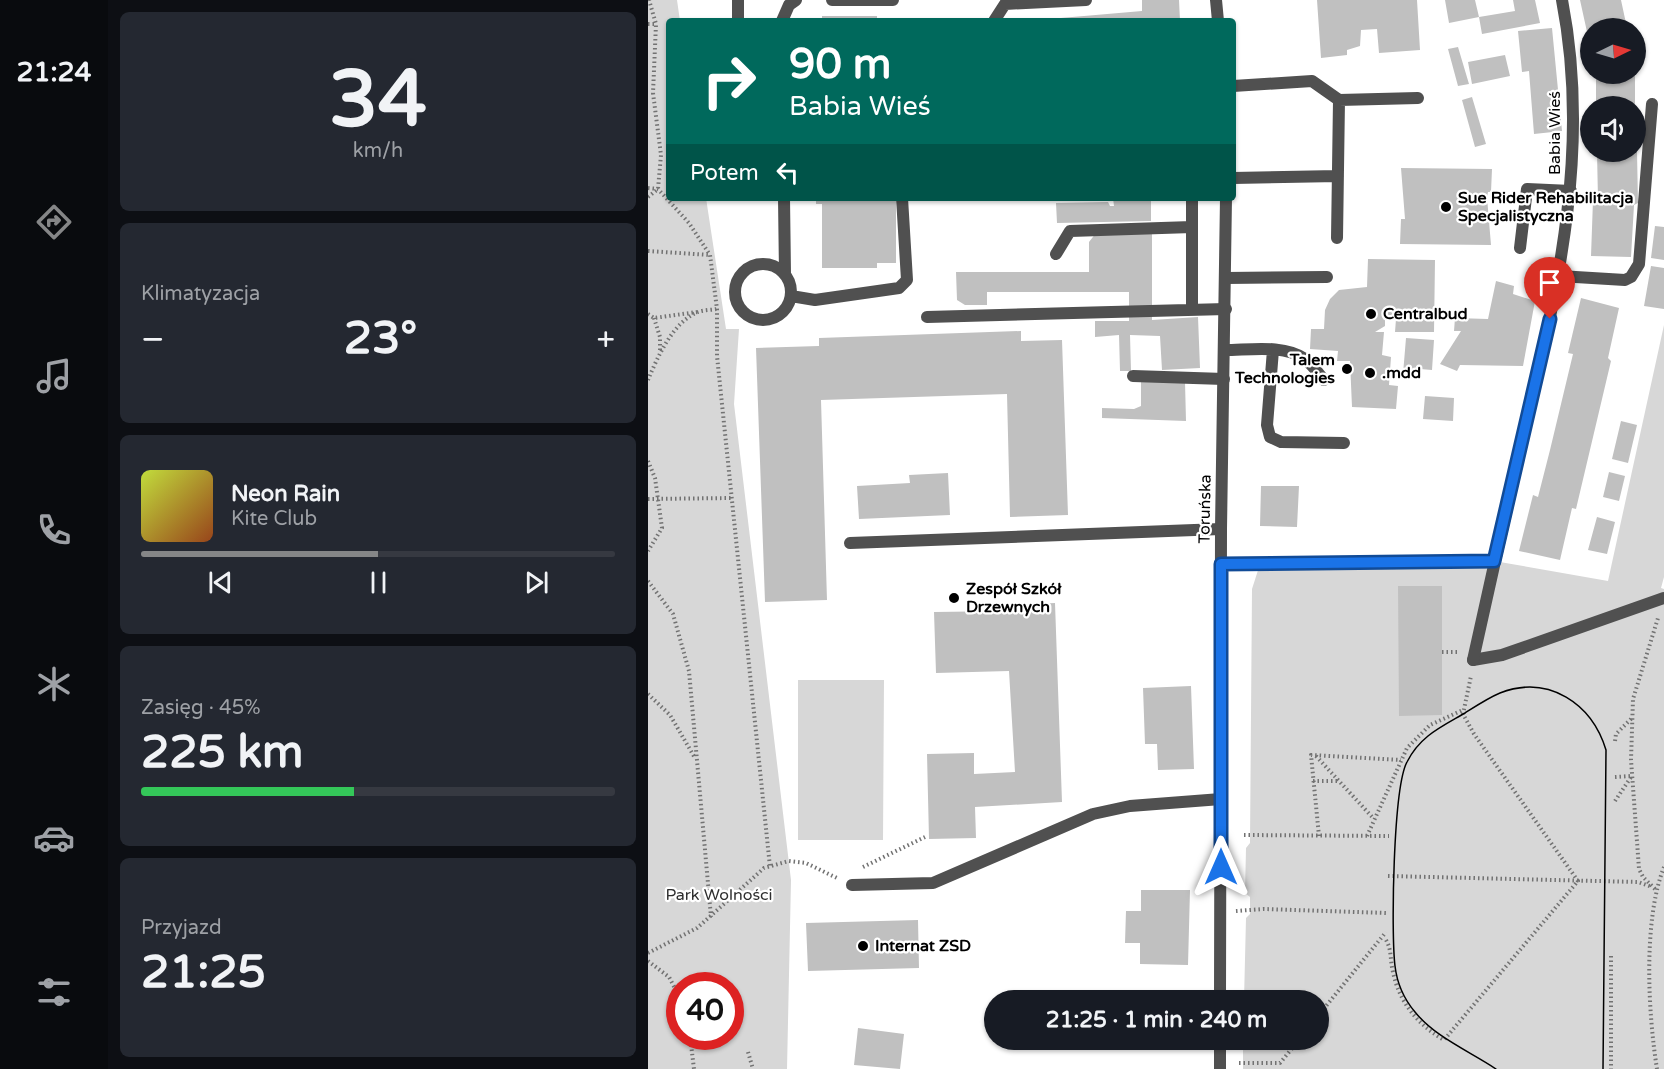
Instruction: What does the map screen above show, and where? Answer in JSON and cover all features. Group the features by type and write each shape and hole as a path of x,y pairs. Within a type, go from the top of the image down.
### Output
{"street":[{"path":"738,0 738,18"},
{"path":"783,18 789,5 796,0"},
{"path":"832,0 893,0"},
{"path":"996,18 1005,4 1086,0"},
{"path":"1216,0 1218,18"},
{"name":"Babia Wieś","path":"1473,660 1559,276 1571,191 1574,143 1571,77 1562,0"},
{"path":"1236,86 1312,81 1340,100 1418,98"},
{"path":"1337,238 1340,100"},
{"path":"1559,276 1625,280 1636,271 1639,264 1646,202 1652,104"},
{"path":"1236,178 1338,176"},
{"path":"1520,248 1527,189 1571,191"},
{"path":"784,201 785,274 791,288 791,296 782,313 765,320 747,315 735,299 737,281 750,267 769,264 785,274"},
{"path":"791,296 815,300 899,288 907,280 902,201"},
{"path":"1192,201 1192,310"},
{"name":"Toruńska","path":"1220,990 1221,529 1226,201"},
{"path":"1056,254 1070,231 1192,227"},
{"path":"1226,278 1327,277"},
{"path":"927,317 1226,309"},
{"path":"1225,350 1292,352 1305,359 1324,380"},
{"path":"1273,350 1267,425 1270,437 1281,442 1344,443"},
{"path":"1133,376 1224,379"},
{"path":"850,543 1221,529"},
{"path":"1221,564 1494,561"},
{"path":"1473,660 1502,655 1664,598"},
{"path":"850,880 933,883 1093,814 1130,806 1221,799"},
{"path":"1220,1050 1220,1069"}],"path":[{"path":"648,197 658,189 661,155 653,93 656,24 649,0"},
{"path":"648,24 656,24"},
{"path":"648,188 658,189 666,198"},
{"path":"669,201 689,223 710,255 717,309 717,356 770,867"},
{"path":"648,251 710,255"},
{"path":"654,318 717,309"},
{"path":"648,380 660,354 677,328 698,312"},
{"path":"648,314 654,318 660,337 660,354"},
{"path":"648,462 655,478 662,528 648,551"},
{"path":"648,499 732,498"},
{"path":"648,581 673,614 689,671 711,917"},
{"path":"1655,889 1643,877 1639,869 1632,776 1632,717 1633,699 1660,611"},
{"path":"1473,660 1464,710 1473,734 1578,881"},
{"path":"648,694 670,715 697,760"},
{"path":"1367,836 1407,748 1430,725 1464,710"},
{"path":"1615,741 1616,734 1632,717"},
{"path":"1319,836 1311,755 1401,760"},
{"path":"1315,755 1374,819"},
{"path":"1615,777 1632,776"},
{"path":"1615,801 1632,776"},
{"path":"1313,781 1340,781"},
{"path":"1244,835 1389,836"},
{"path":"860,869 924,837"},
{"path":"648,953 697,928 770,867 789,861 806,863 838,879 850,880"},
{"path":"1657,1069 1651,1032 1652,938 1655,889 1664,867"},
{"path":"1388,876 1638,882 1655,889"},
{"path":"838,879 850,880"},
{"path":"1386,940 1390,948 1396,986 1402,1000 1431,1033 1444,1040 1578,881"},
{"path":"1220,912 1264,909 1387,914"},
{"path":"1329,1002 1386,932"},
{"path":"1611,956 1611,1069"},
{"path":"648,961 666,975"},
{"path":"692,1050 694,1069"},
{"path":"1239,1063 1280,1063 1291,1050"},
{"path":"748,1052 753,1069"}],"green space":[{"name":"Park Wolności","path":"648,0 677,0 680,18 666,18 666,201 706,201 726,329 739,329 734,404 791,880 787,1069 648,1069"},
{"path":"1664,325 1664,577 1661,588 1664,589 1664,1069 1243,1069 1243,1050 1329,1050 1329,990 1244,990 1246,918 1250,914 1250,897 1245,893 1246,848 1250,843 1252,589 1260,564 1494,561 1608,581"},
{"path":"798,680 884,680 883,840 798,840"}],"building":[{"path":"1142,0 1179,0 1180,18 1061,18 1142,11"},
{"path":"1317,0 1417,0 1420,50 1379,53 1377,29 1361,30 1360,46 1347,50 1347,55 1321,58"},
{"path":"1445,0 1475,0 1479,17 1449,23"},
{"path":"1513,0 1535,0 1540,23 1482,34 1479,17 1515,11"},
{"path":"1580,0 1621,0 1625,18 1584,18"},
{"path":"822,16 877,16 877,18 822,18"},
{"path":"1552,28 1562,131 1534,134 1529,71 1522,72 1518,31"},
{"path":"1458,47 1469,84 1458,86 1448,49"},
{"path":"1505,55 1510,76 1472,84 1468,62"},
{"path":"1596,84 1635,84 1635,96 1596,96"},
{"path":"1472,97 1486,144 1475,147 1462,100"},
{"path":"1597,162 1637,162 1638,203 1634,205 1631,257 1591,256 1593,200 1598,200"},
{"name":"Sue Rider Rehabilitacja Specjalistyczna","path":"1401,168 1492,169 1491,192 1488,192 1487,197 1491,245 1400,244 1401,219 1405,219"},
{"path":"816,201 896,201 896,263 877,263 877,268 822,268 822,204 816,204"},
{"path":"1113,201 1151,201 1151,221 1057,223 1056,203 1108,202 1110,206 1114,206"},
{"path":"1655,226 1664,227 1664,260 1651,258"},
{"path":"1096,233 1152,233 1152,320 1198,317 1200,368 1162,370 1160,336 1130,335 1131,371 1120,371 1119,335 1095,337 1095,321 1129,321 1129,292 987,292 987,305 965,305 957,300 956,272 1089,272 1089,242"},
{"path":"1368,259 1435,260 1434,332 1395,332 1396,319 1385,319 1385,326 1375,332 1384,332 1382,355 1391,357 1389,385 1398,386 1396,409 1352,407 1350,361 1337,361 1338,351 1310,349 1311,329 1324,329 1325,310 1330,299 1339,290 1367,287"},
{"path":"1651,266 1664,268 1664,309 1644,306"},
{"path":"1496,281 1514,286 1513,294 1535,301 1523,366 1460,365 1457,371 1440,364 1461,331 1454,331 1455,318 1488,319"},
{"path":"1581,298 1619,308 1608,358 1611,361 1576,509 1572,508 1560,560 1519,551 1533,495 1538,497 1550,450 1573,354 1568,353"},
{"path":"1021,331 1021,341 1062,340 1068,515 1010,517 1007,394 821,400 827,600 765,602 756,348 819,346 819,338"},
{"path":"1406,338 1434,340 1432,370 1420,369 1418,376 1403,374"},
{"path":"1141,382 1185,382 1186,421 1102,418 1102,408 1134,409 1141,406"},
{"path":"1425,396 1454,398 1453,421 1423,419"},
{"path":"1621,421 1637,425 1628,463 1612,459"},
{"path":"1609,472 1625,476 1619,501 1603,497"},
{"path":"948,473 950,515 859,519 857,486 910,483 909,475"},
{"path":"1261,486 1299,486 1297,527 1260,526"},
{"path":"1597,517 1615,522 1607,554 1588,550"},
{"path":"1398,586 1442,586 1442,715 1399,716"},
{"path":"1055,603 1062,802 975,807 976,838 929,839 927,754 974,753 974,774 1015,772 1009,671 936,673 934,612 1008,611 1011,610 1011,605"},
{"path":"1191,686 1194,769 1158,770 1157,744 1145,744 1143,688"},
{"path":"1141,890 1190,890 1188,965 1140,964 1140,943 1125,943 1126,911 1141,911"},
{"name":"Internat ZSD","path":"918,920 919,968 808,971 806,923"},
{"path":"858,1028 904,1034 900,1069 854,1065"}],"tram line":[{"path":"1496,1069 1432,1029 1411,1007 1399,985 1395,966 1393,924 1394,862 1399,800 1402,777 1407,762 1418,745 1425,739 1500,693 1518,688 1535,687 1566,697 1579,707 1590,719 1606,750 1603,1069"}],"place":[{"name":"Sue Rider Rehabilitacja Specjalistyczna","path":"1446,207"},
{"name":"Centralbud","path":"1371,314"},
{"name":"Talem Technologies","path":"1347,369"},
{"name":".mdd","path":"1370,373"},
{"name":"Zespół Szkół Drzewnych","path":"954,598"},
{"name":"Internat ZSD","path":"863,946"}],"route":[{"path":"1221,867 1221,564 1494,561 1550,319"}]}
